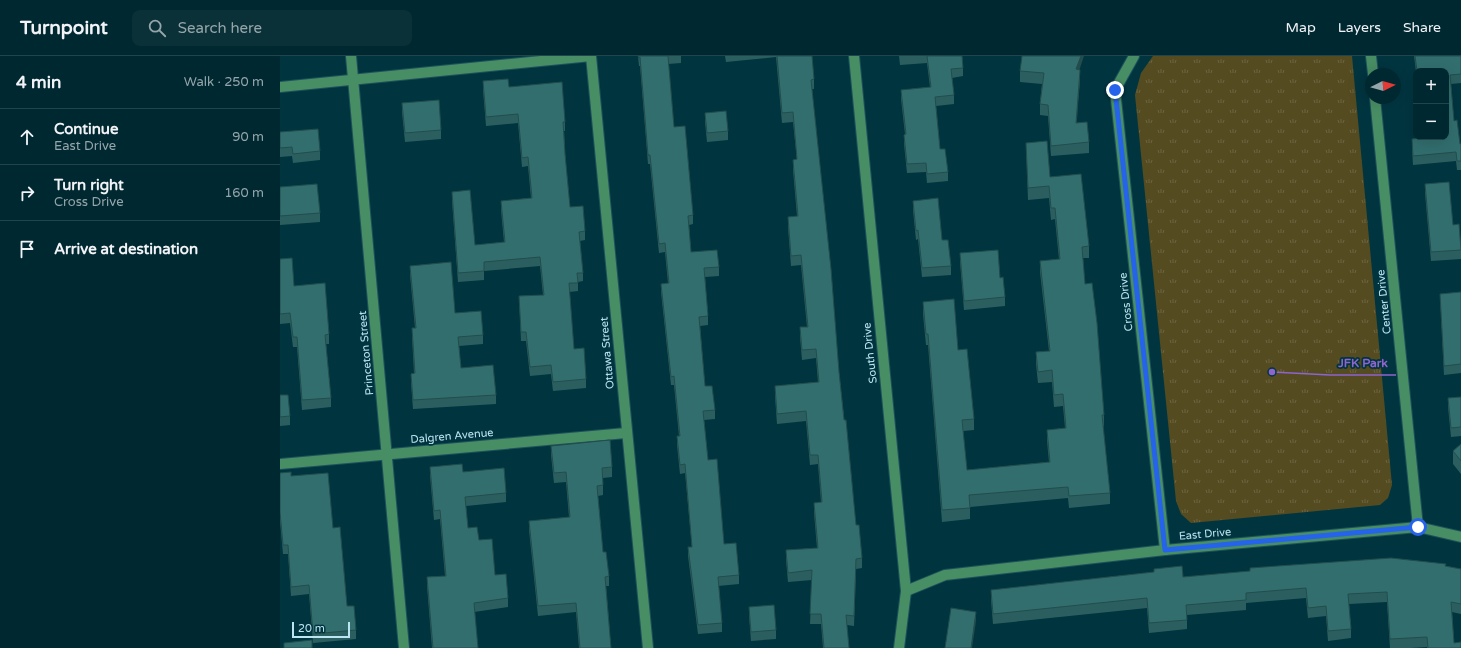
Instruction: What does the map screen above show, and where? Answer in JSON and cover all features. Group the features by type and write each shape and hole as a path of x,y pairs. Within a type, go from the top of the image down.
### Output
{"street":[{"name":"Princeton Street","path":"350,56 404,648"},
{"path":"280,87 591,56"},
{"name":"Ottawa Street","path":"591,56 626,433 648,648"},
{"name":"South Drive","path":"854,56 906,591 898,648"},
{"name":"Cross Drive","path":"1134,56 1115,90 1165,550"},
{"path":"1371,56 1372,68"},
{"name":"Center Drive","path":"1376,104 1418,527"},
{"name":"Dalgren Avenue","path":"280,464 626,433"},
{"name":"East Drive","path":"906,591 945,575 1165,550 1418,527 1461,537"}],"green space":[{"path":"1153,56 1352,56 1392,485 1388,498 1380,505 1191,523 1181,514 1176,501 1135,95 1141,73"}],"building":[{"path":"638,56 668,56 674,127 685,126 693,215 688,216 691,252 717,250 719,267 704,268 708,316 699,317 705,386 712,386 715,410 703,411 708,460 717,459 724,544 736,543 739,575 718,577 722,623 698,625 688,547 692,547 685,464 680,465 677,436 680,436 674,376 671,377 661,284 669,283 665,243 659,244 650,155 648,155 640,57 639,58"},
{"path":"777,56 812,56 814,79 811,80 831,269 839,372 844,420 846,420 856,525 859,525 862,558 856,559 854,616 846,615 849,648 824,648 821,614 810,614 812,570 788,573 786,550 818,548 814,503 822,502 818,455 810,455 806,411 777,414 775,386 819,382 816,349 802,350 800,327 808,327 801,255 791,256 788,217 798,216 793,160 797,159 793,112 782,113"},
{"path":"927,56 962,56 963,68 951,69 954,95 935,97 940,149 945,149 948,172 927,174 926,163 907,164 904,135 906,134 901,90 931,87"},
{"path":"1022,56 1081,56 1076,69 1080,70 1076,123 1087,122 1089,142 1051,146 1048,105 1040,104 1044,73 1020,71"},
{"path":"1415,56 1461,56 1461,74 1450,75 1454,121 1457,120 1461,144 1461,161 1457,161 1456,152 1413,156 1412,139 1449,140 1449,68 1417,68"},
{"path":"508,79 509,87 562,82 565,122 563,122 565,154 570,207 583,206 585,231 579,232 583,273 577,273 578,283 569,283 574,349 584,348 586,379 553,382 551,365 530,367 526,332 521,332 519,296 544,295 540,257 484,262 484,271 458,273 452,192 470,190 475,245 505,242 501,201 532,198 528,157 522,158 518,114 486,117 483,81"},
{"path":"439,100 441,130 405,133 402,103"},
{"path":"726,111 728,131 707,133 705,113"},
{"path":"318,129 320,151 293,154 292,147 280,148 280,132"},
{"path":"1047,141 1050,177 1081,174 1089,246 1082,247 1085,284 1092,283 1097,323 1104,415 1102,415 1110,493 1069,496 1068,487 969,495 970,508 942,510 928,334 926,334 923,302 954,299 958,350 967,349 974,419 962,420 967,470 1050,462 1047,430 1066,428 1063,394 1054,395 1052,370 1038,372 1036,352 1050,351 1040,261 1060,259 1055,208 1051,208 1049,186 1028,188 1026,143"},
{"path":"1449,182 1453,225 1459,224 1461,250 1431,252 1425,184"},
{"path":"317,184 320,213 280,216 280,187"},
{"path":"938,198 942,240 948,240 951,266 922,268 913,201"},
{"path":"998,250 1000,278 1003,277 1005,297 964,301 960,253"},
{"path":"292,258 294,286 325,283 329,334 325,335 331,398 302,400 297,337 293,337 290,313 280,314 280,259"},
{"path":"451,262 455,313 481,311 483,335 458,337 461,368 493,365 496,395 413,400 411,374 415,373 412,328 416,328 410,266"},
{"path":"1461,292 1461,364 1444,366 1440,294"},
{"path":"280,395 288,395 290,416 280,417"},
{"path":"1461,397 1461,427 1451,428 1448,398"},
{"path":"610,440 612,467 602,468 603,485 597,486 603,552 606,552 609,576 605,577 611,648 580,648 576,603 538,606 529,521 570,517 566,472 554,473 551,446"},
{"path":"1461,444 1461,461 1453,451"},
{"path":"462,464 463,472 504,468 506,493 465,497 468,528 477,527 479,540 492,539 495,575 506,574 508,598 474,603 478,648 433,648 427,577 446,576 440,510 434,511 430,467"},
{"path":"291,472 291,476 328,473 333,528 340,527 347,606 354,606 356,630 313,634 309,585 291,587 288,545 283,545 280,512 280,473"},
{"path":"1391,558 1446,564 1445,566 1461,569 1461,604 1451,602 1454,643 1461,642 1461,648 1428,648 1427,637 1390,639 1387,592 1348,594 1351,629 1328,631 1326,606 1308,608 1306,588 1246,593 1246,600 1186,605 1187,620 1149,623 1147,598 993,614 991,590 1154,572 1154,569 1182,566 1183,577 1250,571 1250,568"},
{"path":"774,605 776,630 751,632 749,607"},
{"path":"951,608 976,612 971,648 945,648"},
{"path":"312,640 312,648 284,648 284,643"}],"place":[{"name":"JFK Park","path":"1272,372"}],"route":[{"path":"1115,90 1165,550 1418,527"}]}
